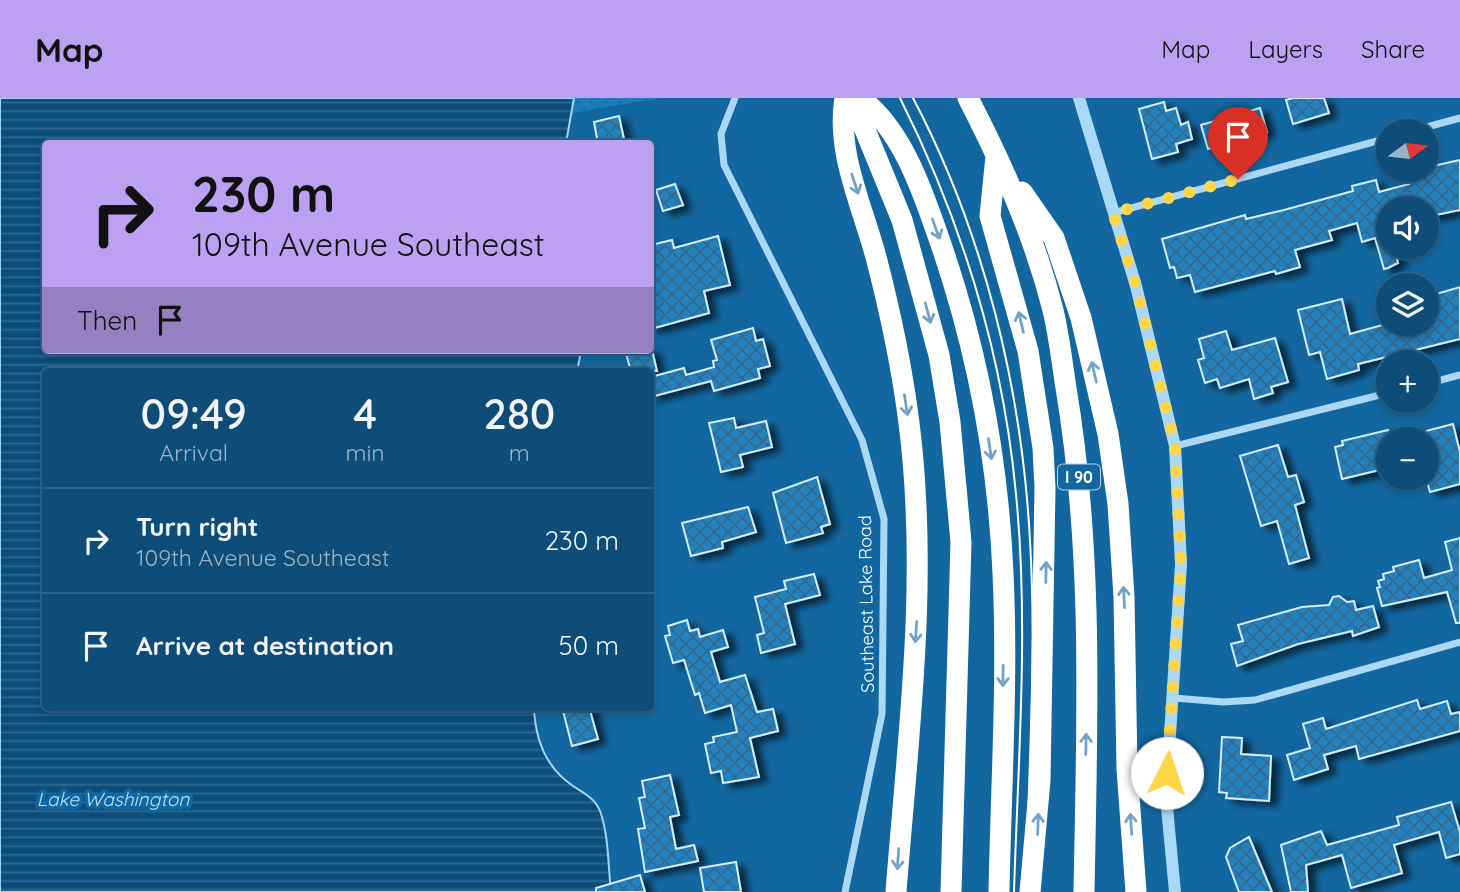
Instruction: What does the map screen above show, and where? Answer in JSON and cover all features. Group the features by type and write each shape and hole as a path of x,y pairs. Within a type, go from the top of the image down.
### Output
{"highway":[{"name":"I 90","path":"968,98 996,154 1033,244 1053,312 1076,448 1085,539 1087,632 1084,892"},
{"path":"854,104 902,220 939,355 950,422 961,542 958,725 951,892"},
{"path":"854,104 902,149 929,211 956,291 980,390 996,484 1003,574 999,892"},
{"path":"854,104 845,151 876,259 900,366 918,525 916,629 896,892"},
{"path":"996,154 990,216 1027,351 1043,448 1045,488 1040,780 1030,892"},
{"path":"996,154 1054,238 1081,318 1108,434 1118,504 1124,596 1128,769 1136,892"},
{"path":"958,725 966,892"}],"street":[{"name":"Southeast Lake Road","path":"735,98 721,135 724,165 862,440 884,519 882,714 845,892"},
{"path":"1079,98 1136,286 1175,446 1181,564 1166,797 1175,892"},
{"path":"1439,124 1460,118"},
{"path":"1113,213 1376,141"},
{"path":"1439,381 1460,375"},
{"path":"1175,446 1376,396"},
{"path":"1174,698 1223,702 1255,700 1460,642"}],"shaded area":[{"path":"574,98 661,98 571,113"}],"water":[{"name":"Lake Washington","path":"0,98 574,98 567,140 42,140 42,354 581,354 578,368 42,368 42,711 535,711 539,741 555,770 598,806 607,841 611,892 0,892"}],"building":[{"path":"1324,98 1329,113 1293,124 1286,100"},
{"path":"1164,102 1166,111 1176,108 1181,125 1188,122 1192,139 1176,144 1178,152 1152,159 1139,109"},
{"path":"1260,108 1267,132 1208,149 1201,125"},
{"path":"619,116 624,140 597,140 594,122"},
{"path":"1460,160 1460,210 1439,214 1439,196 1376,196 1376,241 1375,238 1362,242 1357,223 1329,231 1332,240 1295,250 1300,267 1195,292 1190,275 1177,278 1174,267 1170,268 1162,239 1245,215 1246,219 1353,191 1352,186 1376,180 1379,192 1408,182 1439,182 1439,165"},
{"path":"675,184 683,205 663,211 656,190"},
{"path":"718,236 730,285 704,291 709,313 654,328 654,244 672,240 674,248"},
{"path":"1381,259 1397,259 1398,263 1384,269"},
{"path":"1460,287 1460,339 1415,350 1376,350 1376,360 1358,364 1359,370 1327,379 1320,352 1309,355 1298,310 1342,299 1350,334 1376,327 1376,336 1439,336 1439,293"},
{"path":"753,328 756,341 763,339 770,366 758,369 760,378 714,391 711,381 654,396 654,376 684,368 686,375 714,367 713,361 717,360 711,340"},
{"path":"1226,331 1232,350 1275,338 1288,382 1271,387 1273,393 1254,399 1249,379 1220,388 1217,379 1205,383 1198,360 1204,358 1199,339"},
{"path":"626,354 653,354 657,371 654,371 654,368 630,368"},
{"path":"734,418 736,428 766,421 772,447 740,455 743,467 721,472 709,423"},
{"path":"1453,424 1460,452 1460,484 1439,490 1439,428"},
{"path":"1376,433 1376,471 1342,479 1335,447 1343,445 1342,441"},
{"path":"1278,445 1288,477 1296,475 1304,502 1295,505 1309,558 1289,564 1277,521 1261,526 1240,456"},
{"path":"817,477 830,524 821,527 823,533 786,543 773,493"},
{"path":"748,507 756,532 722,542 723,548 691,556 682,523"},
{"path":"1460,538 1460,623 1456,623 1447,592 1382,606 1377,588 1380,587 1378,581 1384,579 1383,574 1394,571 1393,567 1419,560 1424,578 1452,570 1445,542"},
{"path":"814,574 820,595 785,604 795,644 761,653 757,635 764,633 755,597 786,589 784,581"},
{"path":"1339,596 1347,602 1354,601 1356,610 1373,606 1379,627 1353,636 1352,631 1298,644 1237,666 1231,644 1243,641 1238,625 1302,607 1329,605 1333,597"},
{"path":"687,620 690,631 698,629 700,637 723,630 728,647 711,652 720,682 745,675 757,712 773,709 778,731 750,738 759,777 723,783 721,771 711,773 705,744 714,742 713,737 737,732 731,705 705,713 699,693 695,695 684,660 673,663 665,636 670,635 668,626"},
{"path":"1417,700 1420,709 1447,701 1451,714 1460,712 1460,731 1359,759 1356,746 1324,755 1328,769 1294,780 1287,755 1310,748 1303,724 1323,718 1326,729"},
{"path":"563,711 590,711 598,739 572,746"},
{"path":"1222,737 1242,738 1241,754 1271,756 1269,801 1226,798 1227,793 1219,792"},
{"path":"670,775 679,815 670,817 676,849 694,845 698,861 645,872 638,829 645,828 639,798 645,797 642,781"},
{"path":"1451,802 1460,832 1460,854 1446,858 1439,832 1394,845 1402,873 1351,888 1342,855 1306,865 1308,892 1291,892 1281,845 1321,831 1327,845 1399,825 1397,817"},
{"path":"1249,837 1272,892 1239,892 1226,857 1230,848"},
{"path":"736,862 741,892 704,892 700,868"},
{"path":"640,875 645,892 596,892 596,888"}],"tram line":[{"path":"900,98 961,241 990,340 1010,442 1022,593 1014,892"},
{"path":"913,98 938,150 979,257 995,313 1018,427 1026,484 1032,585 1026,892"}],"route":[{"path":"1167,773 1181,564 1181,510 1175,446 1136,286 1113,213 1238,179"}]}
